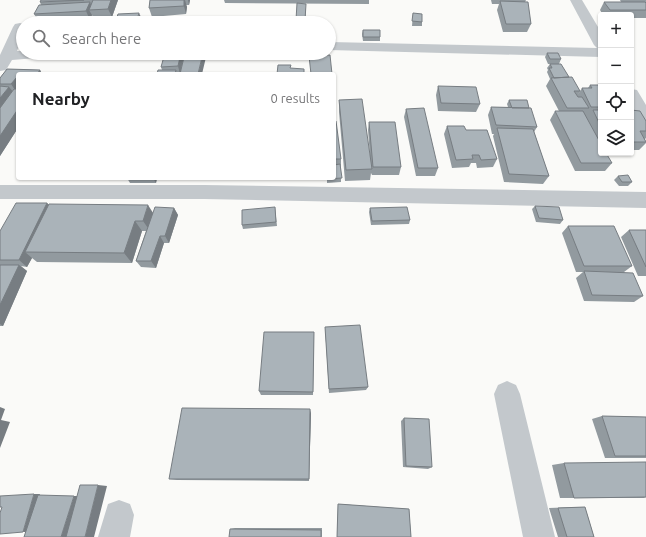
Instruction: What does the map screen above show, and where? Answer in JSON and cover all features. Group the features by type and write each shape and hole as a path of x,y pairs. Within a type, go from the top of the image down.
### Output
{"street":[{"path":"576,0 598,40"},
{"path":"4,62 16,36"},
{"path":"336,46 598,53"},
{"path":"4,62 16,60"},
{"path":"634,99 646,119"},
{"path":"0,192 283,193 646,200"},
{"path":"507,394 539,537"}],"building":[{"path":"41,0 84,0 40,2"},
{"path":"93,0 111,0 108,9 89,10"},
{"path":"150,0 184,0 184,6 149,8"},
{"path":"500,1 528,2 531,24 506,24"},
{"path":"90,2 86,11 34,14 39,5"},
{"path":"604,2 645,2 646,10 610,10"},
{"path":"297,3 306,4 305,16 296,16"},
{"path":"139,13 138,16 117,16 118,14"},
{"path":"413,13 422,14 422,22 412,21"},
{"path":"363,30 380,30 380,37 363,37"},
{"path":"547,53 558,53 561,59 550,59"},
{"path":"163,60 179,60 178,66 161,67"},
{"path":"183,60 201,60 198,72 180,72"},
{"path":"309,60 331,60 332,72 311,72"},
{"path":"550,64 561,64 569,77 554,78 549,68 552,68"},
{"path":"278,65 291,65 290,68 304,69 304,72 277,72"},
{"path":"7,69 40,70 38,72 16,72 16,78 11,84 0,84 0,78"},
{"path":"158,70 176,70 176,72 158,72"},
{"path":"572,77 580,91 574,91 578,97 582,97 589,108 567,108 551,78"},
{"path":"590,85 598,85 598,107 591,107 582,88 592,88"},
{"path":"0,86 9,87 0,98"},
{"path":"438,86 476,87 480,104 441,103"},
{"path":"14,89 16,89 16,112 0,136 0,108"},
{"path":"362,99 372,169 346,170 339,100"},
{"path":"509,100 527,100 529,108 512,108"},
{"path":"491,107 531,108 537,127 496,125"},
{"path":"424,108 438,168 418,168 406,109"},
{"path":"593,110 598,110 598,121"},
{"path":"634,110 640,111 646,121 646,131 640,131 646,142 634,142"},
{"path":"555,111 583,111 598,138 598,156 608,156 612,163 581,163"},
{"path":"336,121 341,159 336,159"},
{"path":"369,122 395,122 401,167 373,167"},
{"path":"447,126 464,126 466,130 487,130 497,159 481,160 479,155 472,155 473,159 456,160"},
{"path":"497,128 533,129 549,176 509,174"},
{"path":"340,164 342,178 336,178 336,165"},
{"path":"628,175 632,182 622,182 618,176"},
{"path":"16,203 47,203 19,260 0,260 0,231"},
{"path":"49,204 148,205 143,221 135,221 124,253 25,252"},
{"path":"535,206 559,207 563,220 539,218"},
{"path":"155,207 174,208 165,236 160,236 151,261 136,261"},
{"path":"275,207 276,222 242,225 242,210"},
{"path":"407,207 410,220 372,221 370,208"},
{"path":"568,226 614,226 632,266 584,266"},
{"path":"629,230 646,230 646,267"},
{"path":"0,265 19,265 0,305"},
{"path":"584,271 633,273 643,296 592,295"},
{"path":"360,325 368,387 329,389 325,327"},
{"path":"264,332 314,332 313,392 259,391"},
{"path":"182,408 310,409 309,479 169,479"},
{"path":"602,416 646,417 646,456 615,456"},
{"path":"404,418 429,419 432,467 406,466"},
{"path":"646,462 646,497 574,498 564,463"},
{"path":"80,485 98,485 85,537 66,537"},
{"path":"34,494 23,532 0,534 0,513 2,507 0,507 0,496"},
{"path":"38,495 74,496 61,537 24,537"},
{"path":"338,504 409,509 411,537 337,537"},
{"path":"585,507 594,537 567,537 558,508"},
{"path":"230,529 321,530 321,537 229,537"}]}
